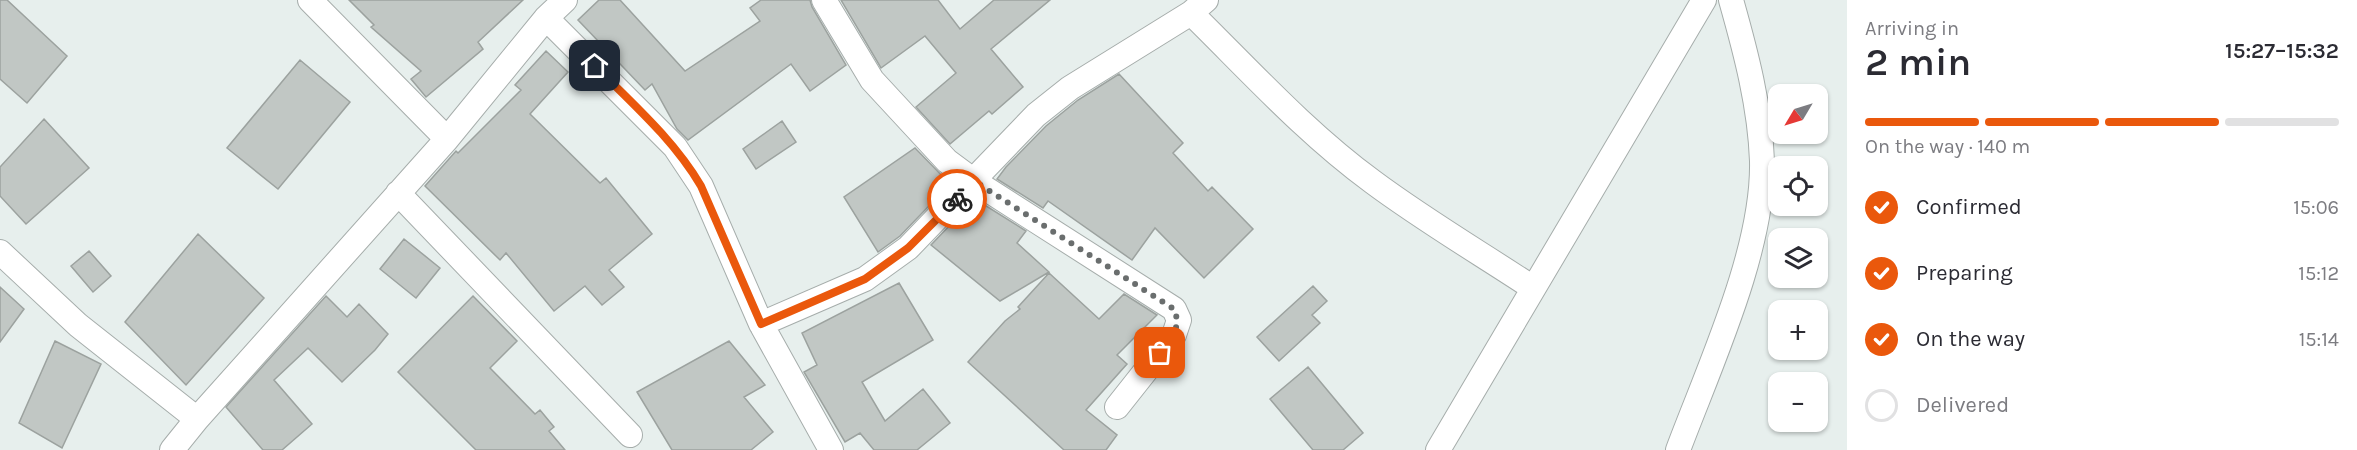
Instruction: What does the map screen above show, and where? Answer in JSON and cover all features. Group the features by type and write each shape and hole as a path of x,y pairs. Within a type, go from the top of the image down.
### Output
{"street":[{"path":"310,0 447,139"},
{"path":"172,450 197,419 447,139 546,18 565,0"},
{"path":"824,0 872,80 947,161 974,181 1174,309 1179,320 1174,335 1117,407"},
{"path":"1437,450 1704,0"},
{"path":"1678,450 1739,287 1756,217 1762,162 1753,80 1731,0"},
{"path":"761,324 865,279 908,248 1036,116 1070,88 1199,6 1278,100 1328,145 1373,182 1533,288"},
{"path":"546,18 675,147 690,166 701,186 761,324 831,450"},
{"path":"398,193 630,435"},
{"path":"0,252 78,325 197,419"}],"building":[{"path":"0,0 7,0 67,56 27,103 0,79"},
{"path":"349,0 523,0 478,42 483,49 426,97 411,79 421,71 371,27 374,25"},
{"path":"599,0 620,0 685,71 760,21 750,8 761,0 810,0 846,65 810,91 791,64 688,140 677,129 652,84 645,90 578,20"},
{"path":"841,0 938,0 960,29 994,0 1050,0 991,49 1023,87 992,114 989,111 950,144 916,107 956,73 925,36 881,68"},
{"path":"546,51 568,72 530,114 600,183 606,178 652,234 609,270 624,287 602,305 585,286 554,311 506,253 500,260 425,186 456,151 458,153 521,90 515,85"},
{"path":"300,60 350,102 278,189 227,148"},
{"path":"1119,74 1183,143 1173,153 1208,191 1212,187 1253,229 1204,278 1155,228 1132,260 1048,201 1043,208 997,179 1046,126 1078,100"},
{"path":"44,119 89,168 26,224 0,196 0,167"},
{"path":"782,121 796,142 756,169 743,149"},
{"path":"915,148 950,184 900,236 878,252 844,197"},
{"path":"975,199 1026,231 1017,243 1049,272 1000,301 931,245"},
{"path":"198,234 264,298 186,385 125,322"},
{"path":"404,239 440,268 416,298 380,269"},
{"path":"89,251 111,276 93,292 71,266"},
{"path":"1049,273 1099,319 1124,294 1157,315 1117,355 1127,364 1086,410 1117,435 1106,450 1064,450 968,362 1005,321 1020,309 1018,307"},
{"path":"899,283 933,340 862,382 885,421 923,389 950,423 917,450 874,450 860,433 845,442 804,372 817,365 802,333"},
{"path":"1313,286 1327,301 1312,315 1320,323 1279,361 1257,337"},
{"path":"0,287 24,309 0,342"},
{"path":"326,296 347,317 359,304 388,334 342,382 308,348 274,380 312,424 282,450 263,450 226,407"},
{"path":"473,296 517,341 490,368 535,414 540,410 554,427 549,431 565,450 476,450 398,372"},
{"path":"55,341 101,364 62,448 19,423"},
{"path":"729,341 765,385 744,397 773,432 751,450 672,450 637,392"},
{"path":"1308,367 1363,433 1343,450 1313,450 1270,399"}],"way so far":[{"path":"957,199 974,181 1174,309 1179,320 1174,335 1160,353"}],"route":[{"path":"595,66 675,147 690,166 701,186 761,324 865,279 908,248 957,199"}]}
